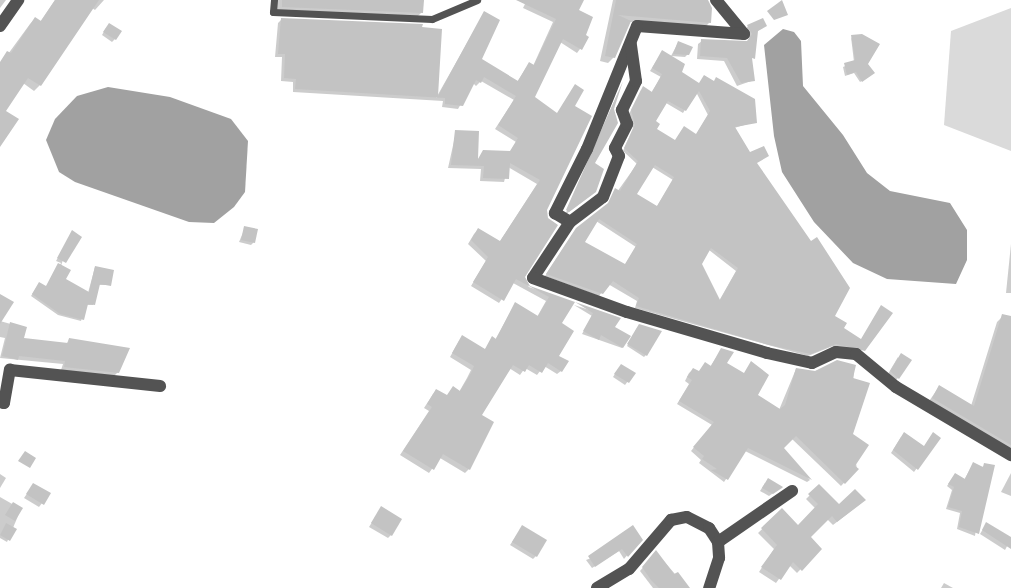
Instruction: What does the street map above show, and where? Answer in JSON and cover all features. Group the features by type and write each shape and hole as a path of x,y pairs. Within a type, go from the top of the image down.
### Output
{"street":[{"path":"0,26 18,0"},
{"path":"570,222 555,213 587,148 637,26 744,34 716,0"},
{"path":"630,43 636,81 622,110 627,124 615,148 619,156 603,197 570,222 533,278 627,312 778,355 812,363 836,352 856,354 896,387 1011,455"},
{"path":"0,402 4,403 10,370 159,386"},
{"path":"718,542 792,491"},
{"path":"597,588 629,569 671,520 687,517 709,528 718,542 719,558 709,588"}],"lane":[{"path":"274,0 273,12 432,20 477,0"}],"shaded area":[{"path":"1011,8 1011,151 944,125 951,31"},
{"path":"783,29 794,32 801,41 803,86 843,135 867,173 890,191 950,203 967,230 967,260 956,284 887,279 853,263 814,222 782,172 774,136 764,45"},
{"path":"108,87 170,97 231,119 248,141 245,192 234,207 214,223 189,222 75,182 59,172 46,140 55,119 77,96"}],"building":[{"path":"55,0 99,0 41,86 28,78 6,111 19,119 0,147 0,62 7,51 11,53 35,17 41,21"},
{"path":"282,0 424,0 423,13 282,7"},
{"path":"516,0 584,0 579,10 593,17 586,35 589,37 582,50 563,39 535,97 557,113 575,84 584,90 575,106 592,116 547,210 548,218 558,225 525,277 530,286 575,302 562,323 574,331 559,356 569,361 562,372 548,363 542,373 529,365 525,372 513,365 482,415 494,422 470,470 443,454 434,470 403,451 432,407 427,404 436,389 447,395 453,386 460,391 471,373 474,366 452,353 462,335 485,349 492,336 496,339 515,302 538,316 549,297 516,279 504,301 473,282 488,257 471,240 478,228 500,241 540,180 510,163 509,179 483,178 484,166 451,165 455,130 479,131 478,159 483,150 510,151 518,138 498,125 516,96 484,77 481,83 476,80 463,106 445,104 445,98 295,89 296,79 284,78 285,54 278,54 281,18 423,24 422,27 442,29 438,96 484,11 500,20 482,59 518,81 529,62 534,65 556,19"},
{"path":"616,0 708,0 712,8 711,23 618,15 631,21 615,58 605,56"},
{"path":"782,0 788,15 774,20 767,11"},
{"path":"763,18 767,26 758,31 755,59 752,58 755,81 741,83 727,58 700,56 701,39 747,41 752,34 747,25"},
{"path":"109,23 122,31 116,40 103,32"},
{"path":"862,34 880,44 868,64 875,73 862,82 856,72 847,75 844,63 855,60 851,35"},
{"path":"678,41 693,47 689,55 673,54"},
{"path":"662,50 685,64 682,72 699,83 704,75 714,81 716,77 755,99 757,123 735,127 750,152 764,146 769,156 757,163 811,241 817,237 850,288 835,316 847,323 844,328 861,339 881,305 893,313 865,351 836,344 811,354 769,345 636,306 639,298 613,281 603,294 546,274 576,228 608,203 615,188 620,191 638,161 624,148 635,125 631,110 643,86 652,92 662,74 652,68","holes":["699,91 710,111 696,134 684,126 675,140 657,129 660,124 656,121 668,101 686,111","655,165 674,177 657,206 637,194","599,219 637,244 625,264 585,242","711,248 738,268 720,300 702,264"]},
{"path":"623,81 614,109 618,123 595,163 604,169 596,192 569,212 566,210"},
{"path":"244,226 258,229 255,243 241,240"},
{"path":"72,230 82,237 66,263 57,258"},
{"path":"58,263 71,270 66,279 89,292 95,266 114,270 111,286 100,284 95,305 88,304 84,320 60,314 32,294 39,282 46,286"},
{"path":"0,294 14,302 0,324"},
{"path":"575,302 621,318 615,327 631,336 623,348 601,335 599,340 583,331 593,313"},
{"path":"1002,314 1011,316 1011,445 932,398 939,385 974,406"},
{"path":"10,322 27,327 24,338 68,343 69,338 130,348 119,373 64,367 65,361 19,356 18,360 2,356"},
{"path":"639,324 662,331 647,356 627,344"},
{"path":"721,348 734,352 727,363 744,373 751,361 769,375 758,395 780,409 785,405 796,368 815,371 837,360 856,365 853,378 870,383 853,434 869,445 855,466 859,469 845,484 796,436 784,448 812,480 748,448 728,480 711,470 717,469 702,459 704,456 693,447 714,422 679,401 692,380 687,377 693,368 699,371 705,362 711,366"},
{"path":"901,353 912,360 899,379 890,371"},
{"path":"621,364 636,373 629,383 614,374"},
{"path":"904,432 924,446 933,432 941,438 918,470 893,450"},
{"path":"25,451 36,458 30,468 18,461"},
{"path":"973,462 983,467 984,463 995,465 979,534 959,527 962,511 948,507 954,487 948,484 955,473 965,479"},
{"path":"768,478 783,487 773,494 762,488"},
{"path":"33,483 51,493 44,505 26,494"},
{"path":"819,484 839,504 855,489 866,500 837,522 832,516 811,537 822,549 802,571 793,562 781,580 761,567 777,545 761,528 782,508 798,525 818,504 808,494"},
{"path":"13,502 23,508 15,521 5,515"},
{"path":"381,506 402,519 392,536 371,523"},
{"path":"986,522 1011,537 1011,549 982,530"},
{"path":"6,523 17,529 10,541 0,535"},
{"path":"522,525 547,540 537,557 512,542"},
{"path":"633,525 643,540 628,557 622,549 595,567 588,556"},
{"path":"656,550 674,574 678,572 690,588 659,588 651,580 642,567"}]}
